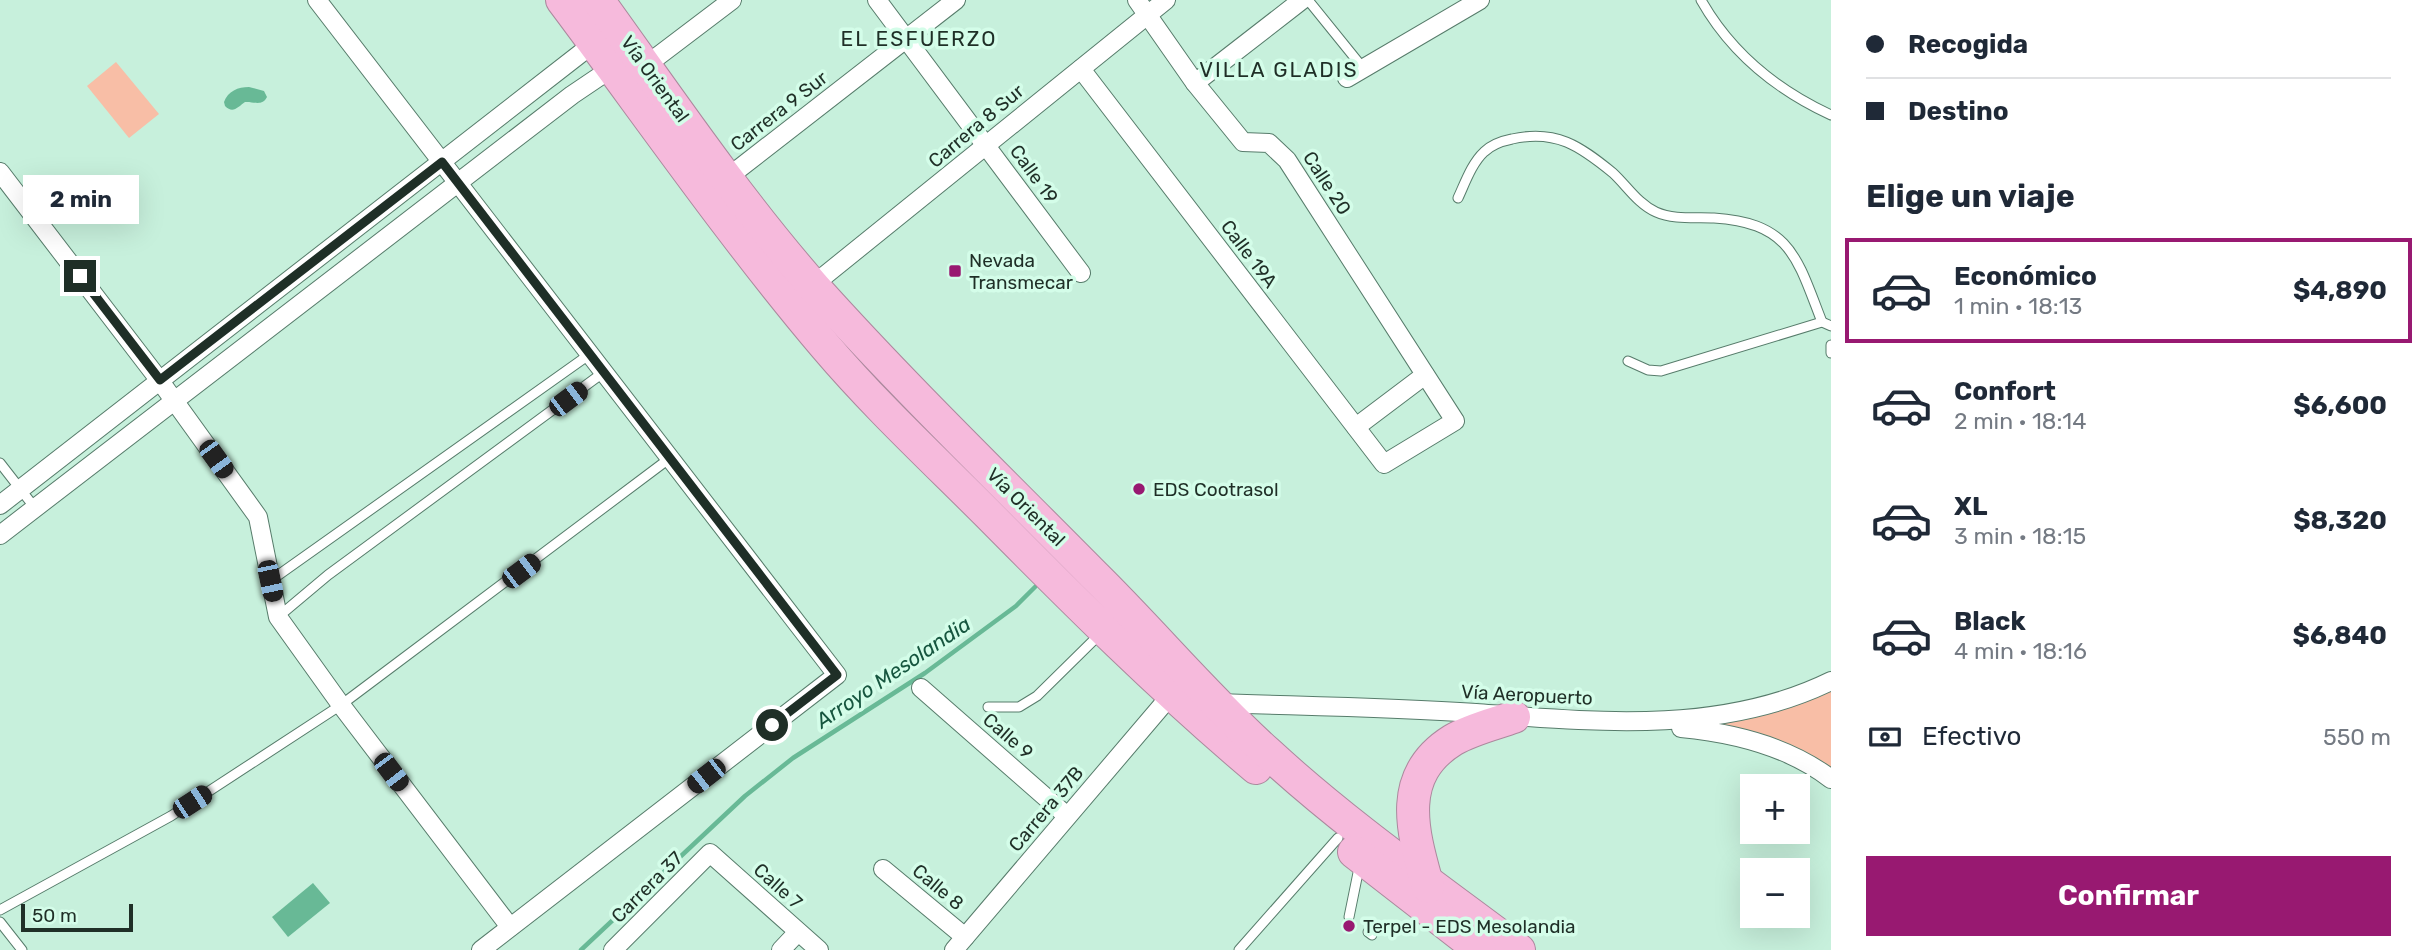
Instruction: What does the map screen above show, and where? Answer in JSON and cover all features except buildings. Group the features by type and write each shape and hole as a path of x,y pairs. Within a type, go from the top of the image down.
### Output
{"highway":[{"name":"Vía Oriental","path":"562,0 686,168 825,346 868,394 1103,631 1171,695 1350,848 1467,943"},
{"name":"Vía Oriental","path":"598,0 727,178 813,285 945,426 1268,754 1378,845 1519,950"},
{"path":"1435,916 1417,846 1412,812 1413,796 1425,766 1453,740 1514,717"}],"street":[{"path":"317,0 837,675 481,950"},
{"path":"645,66 732,0"},
{"name":"Calle 19","path":"877,0 1081,273"},
{"name":"Carrera 9 Sur","path":"727,178 956,0"},
{"name":"Carrera 8 Sur","path":"813,285 1081,69 1142,7 1166,0"},
{"path":"1195,83 1302,0"},
{"path":"1347,78 1480,0"},
{"name":"Calle 20","path":"1142,7 1195,83 1243,142 1269,143 1287,160 1455,421 1384,464"},
{"path":"0,505 442,162 603,55"},
{"path":"0,535 572,95 603,55"},
{"name":"Calle 19A","path":"1081,69 1384,464"},
{"path":"0,172 160,380 258,517 278,617 341,705 510,928"},
{"path":"1356,427 1426,375"},
{"name":"Vía Aeropuerto","path":"1215,703 1626,721 1714,716 1790,698 1831,681"},
{"name":"Calle 9","path":"921,688 1067,816"},
{"name":"Carrera 37B","path":"960,944 1171,695"},
{"path":"1626,721 1718,732 1762,743 1815,767 1831,779"},
{"name":"Calle 7","path":"710,853 819,950"},
{"name":"Carrera 37","path":"613,950 710,853"},
{"name":"Calle 8","path":"883,869 960,944"},
{"path":"781,950 798,932"}],"lane":[{"path":"1308,0 1363,68"},
{"path":"1701,0 1728,38 1763,75 1805,103 1831,115"},
{"path":"1458,198 1485,150 1524,136 1552,136 1581,149 1649,208 1659,213 1679,218 1738,220 1780,239 1798,261 1826,324 1661,371 1648,370 1628,361"},
{"path":"1831,345 1831,353"},
{"path":"270,581 590,354"},
{"path":"278,617 328,575 604,372"},
{"path":"0,910 171,816 341,705 670,458"},
{"path":"0,463 35,508"},
{"path":"988,707 1020,707 1037,696 1103,631"},
{"path":"1349,917 1350,848"},
{"path":"1240,950 1350,848"},
{"path":"0,922 22,950"}],"shaded area":[{"path":"116,62 159,114 129,138 87,86"},
{"path":"249,87 264,91 267,97 265,100 260,103 245,102 233,110 225,106 224,102 231,92"},
{"path":"1831,689 1831,774 1721,730 1721,724 1778,710"},
{"path":"313,883 330,903 288,937 272,917"}],"waterway":[{"name":"Arroyo Mesolandia","path":"581,950 745,796 793,758 925,673 1016,606 1035,587"}],"place":[{"name":"Nevada Transmecar","path":"955,271"},
{"name":"EDS Cootrasol","path":"1139,489"},
{"name":"Terpel - EDS Mesolandia","path":"1349,926"}],"district":[{"name":"EL ESFUERZO","path":"919,38"},
{"name":"VILLA GLADIS","path":"1279,69"}],"route":[{"path":"80,276 160,380 442,162 837,675 772,725"}]}
